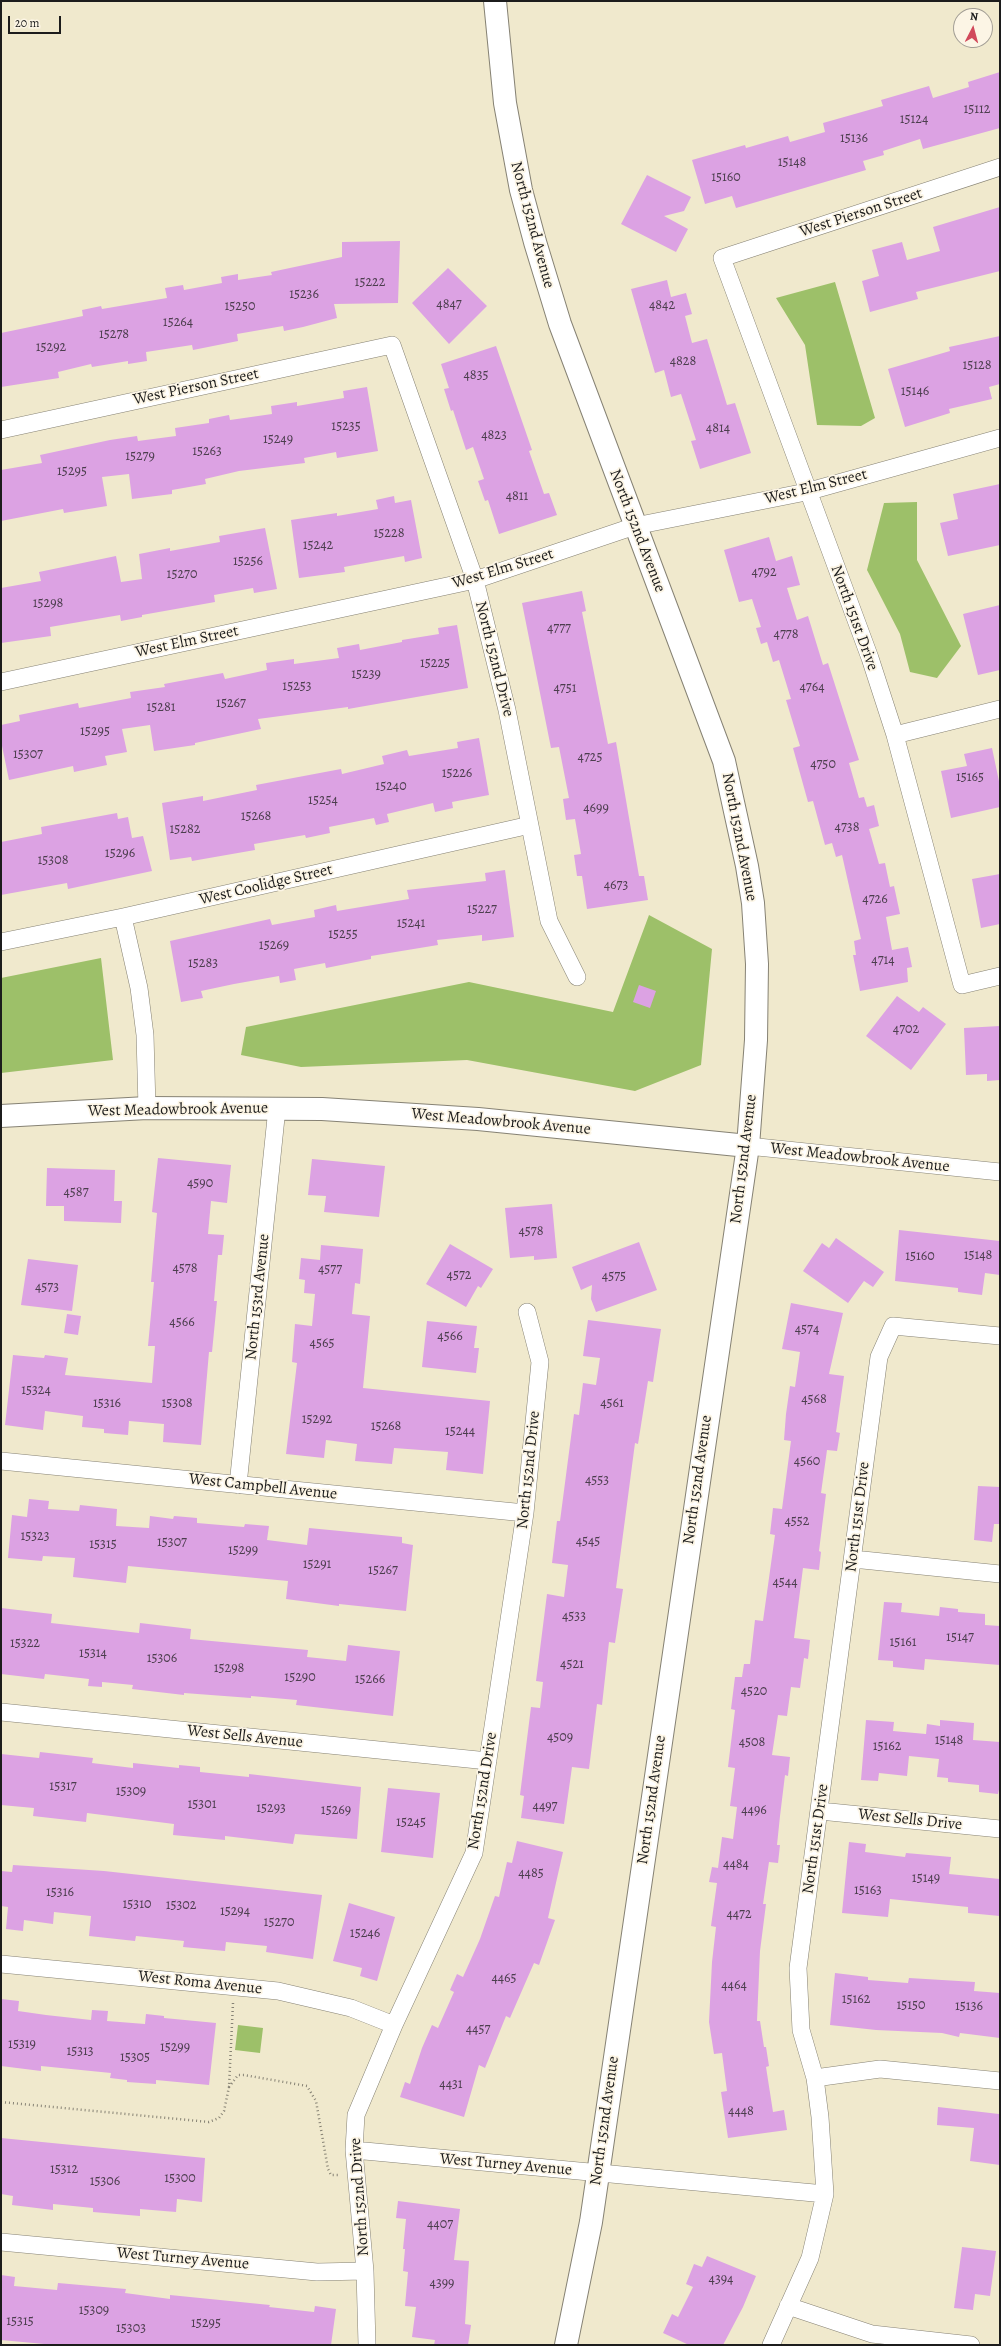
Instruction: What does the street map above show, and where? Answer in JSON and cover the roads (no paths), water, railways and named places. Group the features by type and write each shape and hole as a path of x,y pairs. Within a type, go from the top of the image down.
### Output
{"street":[{"name":"North 152nd Avenue","path":"495,1 505,103 521,190 531,228 560,324 724,761 748,866 753,903 757,964 756,1040 748,1146 598,2173 583,2265 566,2345"},
{"name":"West Pierson Street","path":"722,258 1000,168"},
{"name":"North 151st Drive","path":"722,258 806,492 870,658 895,735 962,985 1000,976"},
{"name":"West Pierson Street","path":"1,430 392,345"},
{"name":"North 152nd Drive","path":"392,345 475,580 508,710 549,920 577,977"},
{"name":"West Elm Street","path":"1,682 475,580 636,526 806,492 1000,438"},
{"path":"895,735 1000,709"},
{"name":"West Coolidge Street","path":"1,942 123,917 530,825"},
{"path":"123,917 139,988 145,1035 147,1108"},
{"name":"West Meadowbrook Avenue","path":"1,1116 147,1108 277,1108 478,1119 1000,1172"},
{"name":"North 153rd Avenue","path":"238,1485 277,1108"},
{"name":"North 152nd Drive","path":"367,2345 365,2271 354,2150 356,2115 394,2024 474,1853 524,1513 540,1362 527,1312"},
{"name":"North 151st Drive","path":"771,2345 810,2258 825,2194 824,2163 815,2078 801,2030 798,1968 879,1357 893,1326 1000,1336"},
{"name":"West Campbell Avenue","path":"1,1460 524,1513"},
{"path":"853,1559 1000,1574"},
{"name":"West Sells Avenue","path":"1,1712 488,1761"},
{"name":"West Sells Drive","path":"820,1811 1000,1829"},
{"name":"West Roma Avenue","path":"1,1964 278,1991 351,2008 394,2024"},
{"path":"815,2078 880,2069 1000,2081"},
{"name":"West Turney Avenue","path":"354,2150 825,2194"},
{"name":"West Turney Avenue","path":"1,2242 317,2272 365,2271"},
{"path":"788,2306 872,2334 971,2345"}]}
